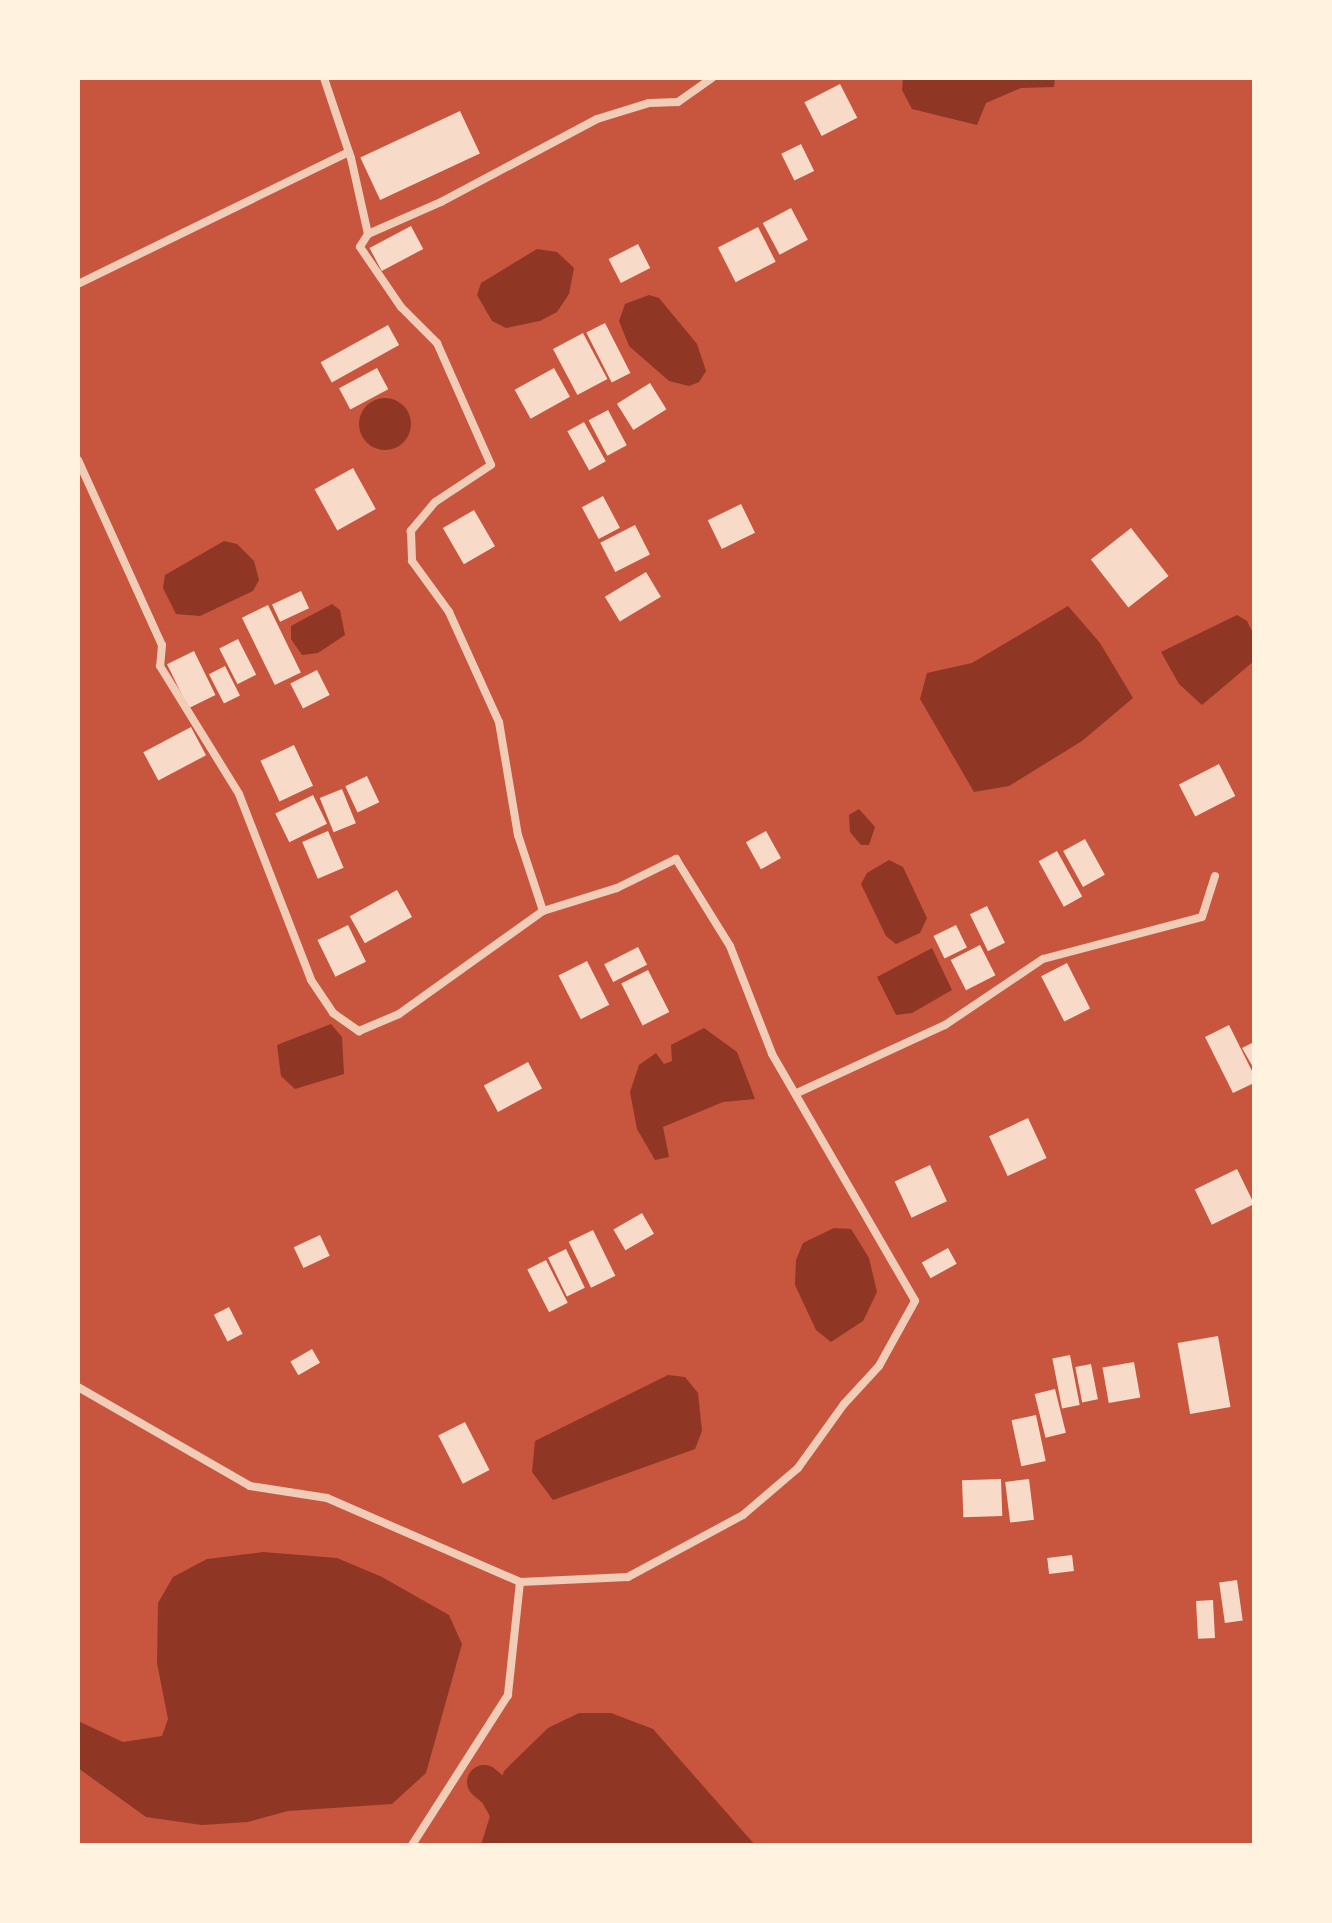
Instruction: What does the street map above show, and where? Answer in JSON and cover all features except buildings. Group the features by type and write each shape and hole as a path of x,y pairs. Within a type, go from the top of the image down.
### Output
{"street":[{"path":"324,78 349,152 368,234"},
{"path":"543,911 518,835 514,790 495,710 449,612 412,561 411,531 435,502 491,465 437,343 401,307 360,247 368,234 454,196 597,119 649,103 678,102 712,78"},
{"path":"78,284 349,152"},
{"path":"78,460 162,645 160,666 239,794 311,980 333,1013 359,1031 399,1014 543,911 617,888 676,859 730,946 772,1054 915,1301 879,1366 844,1404 798,1468 743,1515 628,1577 520,1582 327,1498 250,1486 78,1387"},
{"path":"797,1093 945,1025 1043,959 1202,917 1215,876"},
{"path":"412,1845 508,1695 520,1582"}],"shaded area":[{"path":"903,78 1055,78 1054,87 1021,88 986,103 977,125 912,109 902,90"},
{"path":"537,249 557,252 574,268 569,294 557,312 540,321 506,328 492,321 477,295 481,283"},
{"path":"649,295 659,298 697,344 706,371 699,382 689,386 669,381 629,346 619,321 625,304"},
{"path":"385,398 403,406 411,424 403,442 385,450 367,442 359,424 367,406"},
{"path":"224,541 237,544 254,561 259,580 253,591 200,616 176,614 163,588 165,575"},
{"path":"332,604 340,610 345,635 318,653 302,655 291,639 291,626"},
{"path":"1068,606 1100,643 1133,698 1082,741 1009,786 974,792 920,699 927,673 972,663"},
{"path":"1237,615 1247,621 1254,635 1254,661 1202,705 1179,684 1161,652"},
{"path":"859,809 875,827 869,845 861,845 850,832 849,815"},
{"path":"889,860 903,867 927,918 920,933 896,944 886,936 861,884 867,873"},
{"path":"932,948 952,990 912,1013 896,1015 877,977"},
{"path":"331,1024 342,1037 344,1074 295,1089 281,1076 277,1045"},
{"path":"704,1028 737,1052 755,1099 723,1102 663,1127 669,1157 655,1160 637,1129 630,1092 639,1065 656,1053 664,1064 672,1061 671,1045"},
{"path":"834,1228 851,1229 869,1258 877,1292 863,1321 831,1342 816,1330 795,1285 796,1260 803,1243"},
{"path":"668,1375 685,1377 698,1393 702,1431 695,1449 553,1500 532,1472 535,1441"},
{"path":"263,1552 337,1558 382,1577 449,1615 462,1644 426,1773 392,1804 288,1811 248,1822 202,1825 146,1817 78,1768 78,1721 123,1742 162,1736 168,1719 157,1663 158,1603 173,1577 207,1559"},
{"path":"579,1713 611,1713 653,1729 755,1845 481,1845 504,1771 548,1728"}],"waterway":[{"path":"484,1782 496,1792 525,1845"}]}
